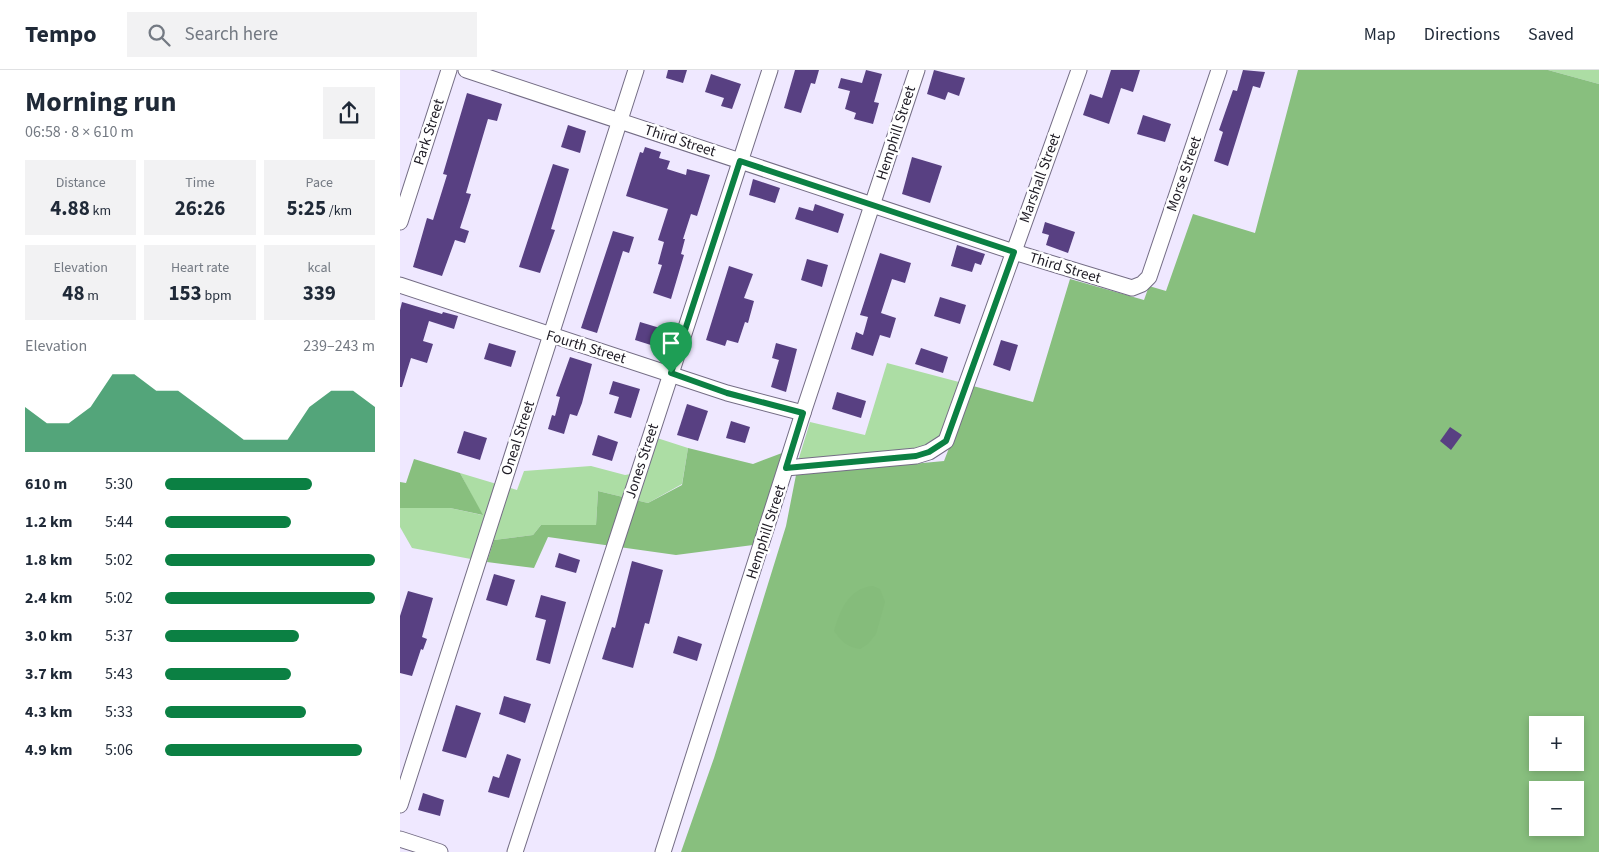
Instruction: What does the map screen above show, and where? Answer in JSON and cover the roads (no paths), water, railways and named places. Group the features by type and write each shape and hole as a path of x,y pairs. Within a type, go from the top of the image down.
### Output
{"street":[{"name":"Park Street","path":"400,222 449,70"},
{"name":"Third Street","path":"466,70 1125,287 1138,286 1149,277"},
{"name":"Oneal Street","path":"400,805 636,70"},
{"name":"Jones Street","path":"515,852 770,70"},
{"name":"Hemphill Street","path":"663,852 803,413 916,70"},
{"name":"Marshall Street","path":"786,468 916,456 929,452 946,441 1079,70"},
{"name":"Morse Street","path":"1149,277 1219,70"},
{"name":"Fourth Street","path":"400,286 671,373 727,393 803,413"},
{"path":"400,840 440,852"}]}
